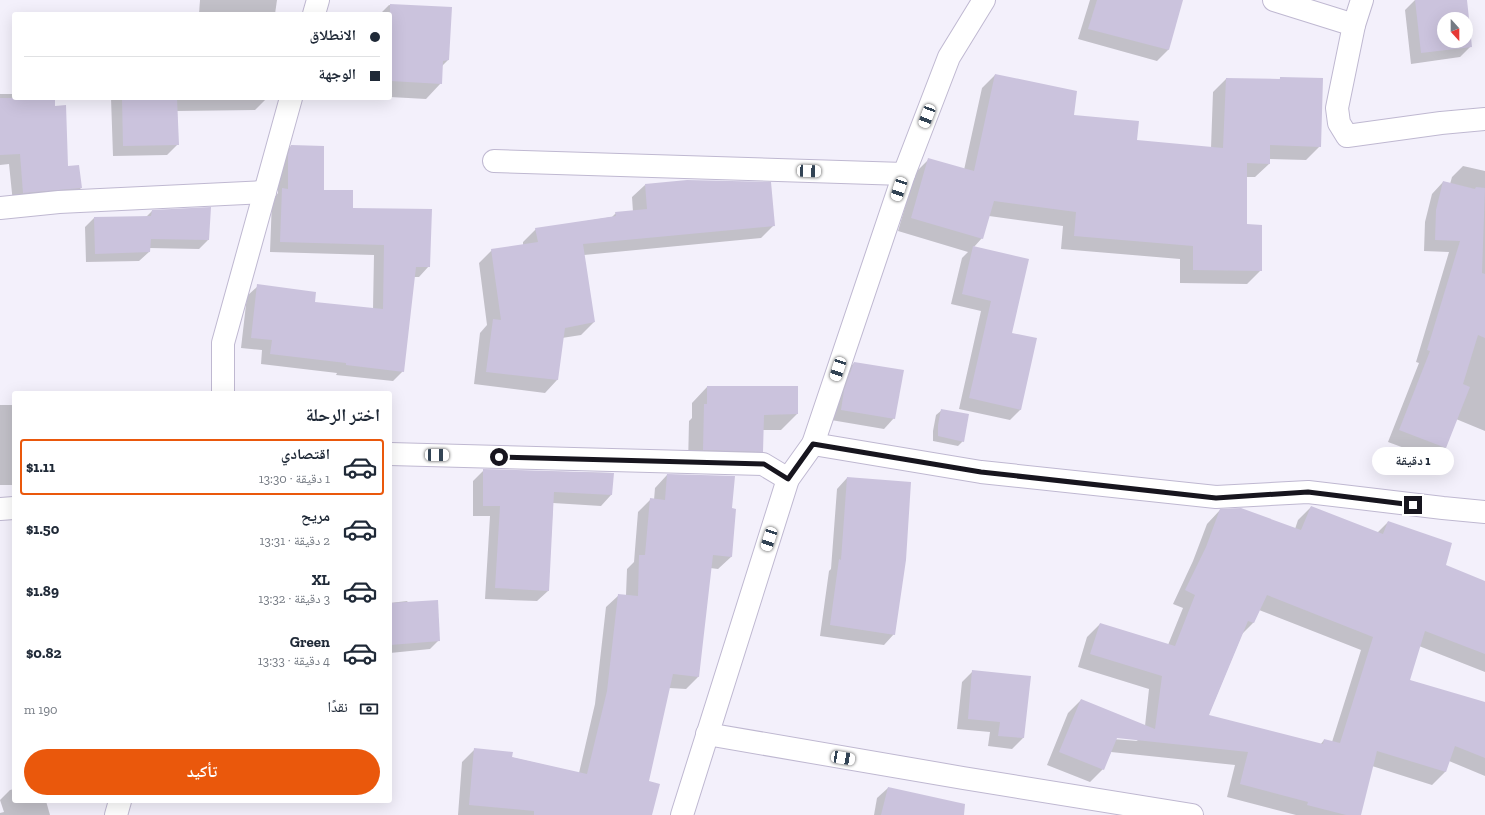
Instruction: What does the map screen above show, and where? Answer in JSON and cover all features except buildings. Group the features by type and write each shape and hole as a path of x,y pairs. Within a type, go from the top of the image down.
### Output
{"street":[{"path":"315,12 318,0"},
{"path":"682,815 788,479 813,444 904,174 949,57 984,0"},
{"path":"1274,0 1354,25"},
{"path":"1362,0 1354,25 1338,108 1339,123 1347,136 1441,123 1485,119"},
{"path":"223,391 223,343 290,100"},
{"path":"494,161 904,174"},
{"path":"0,208 59,202 265,192"},
{"path":"813,444 981,472 1216,498 1308,492 1485,512"},
{"path":"392,454 764,464 788,479"},
{"path":"0,509 12,508"},
{"path":"707,734 963,778 1192,815"},
{"path":"116,815 119,803"}],"route":[{"path":"499,457 764,464 788,479 813,444 981,472 1216,498 1308,492 1413,505"}]}
